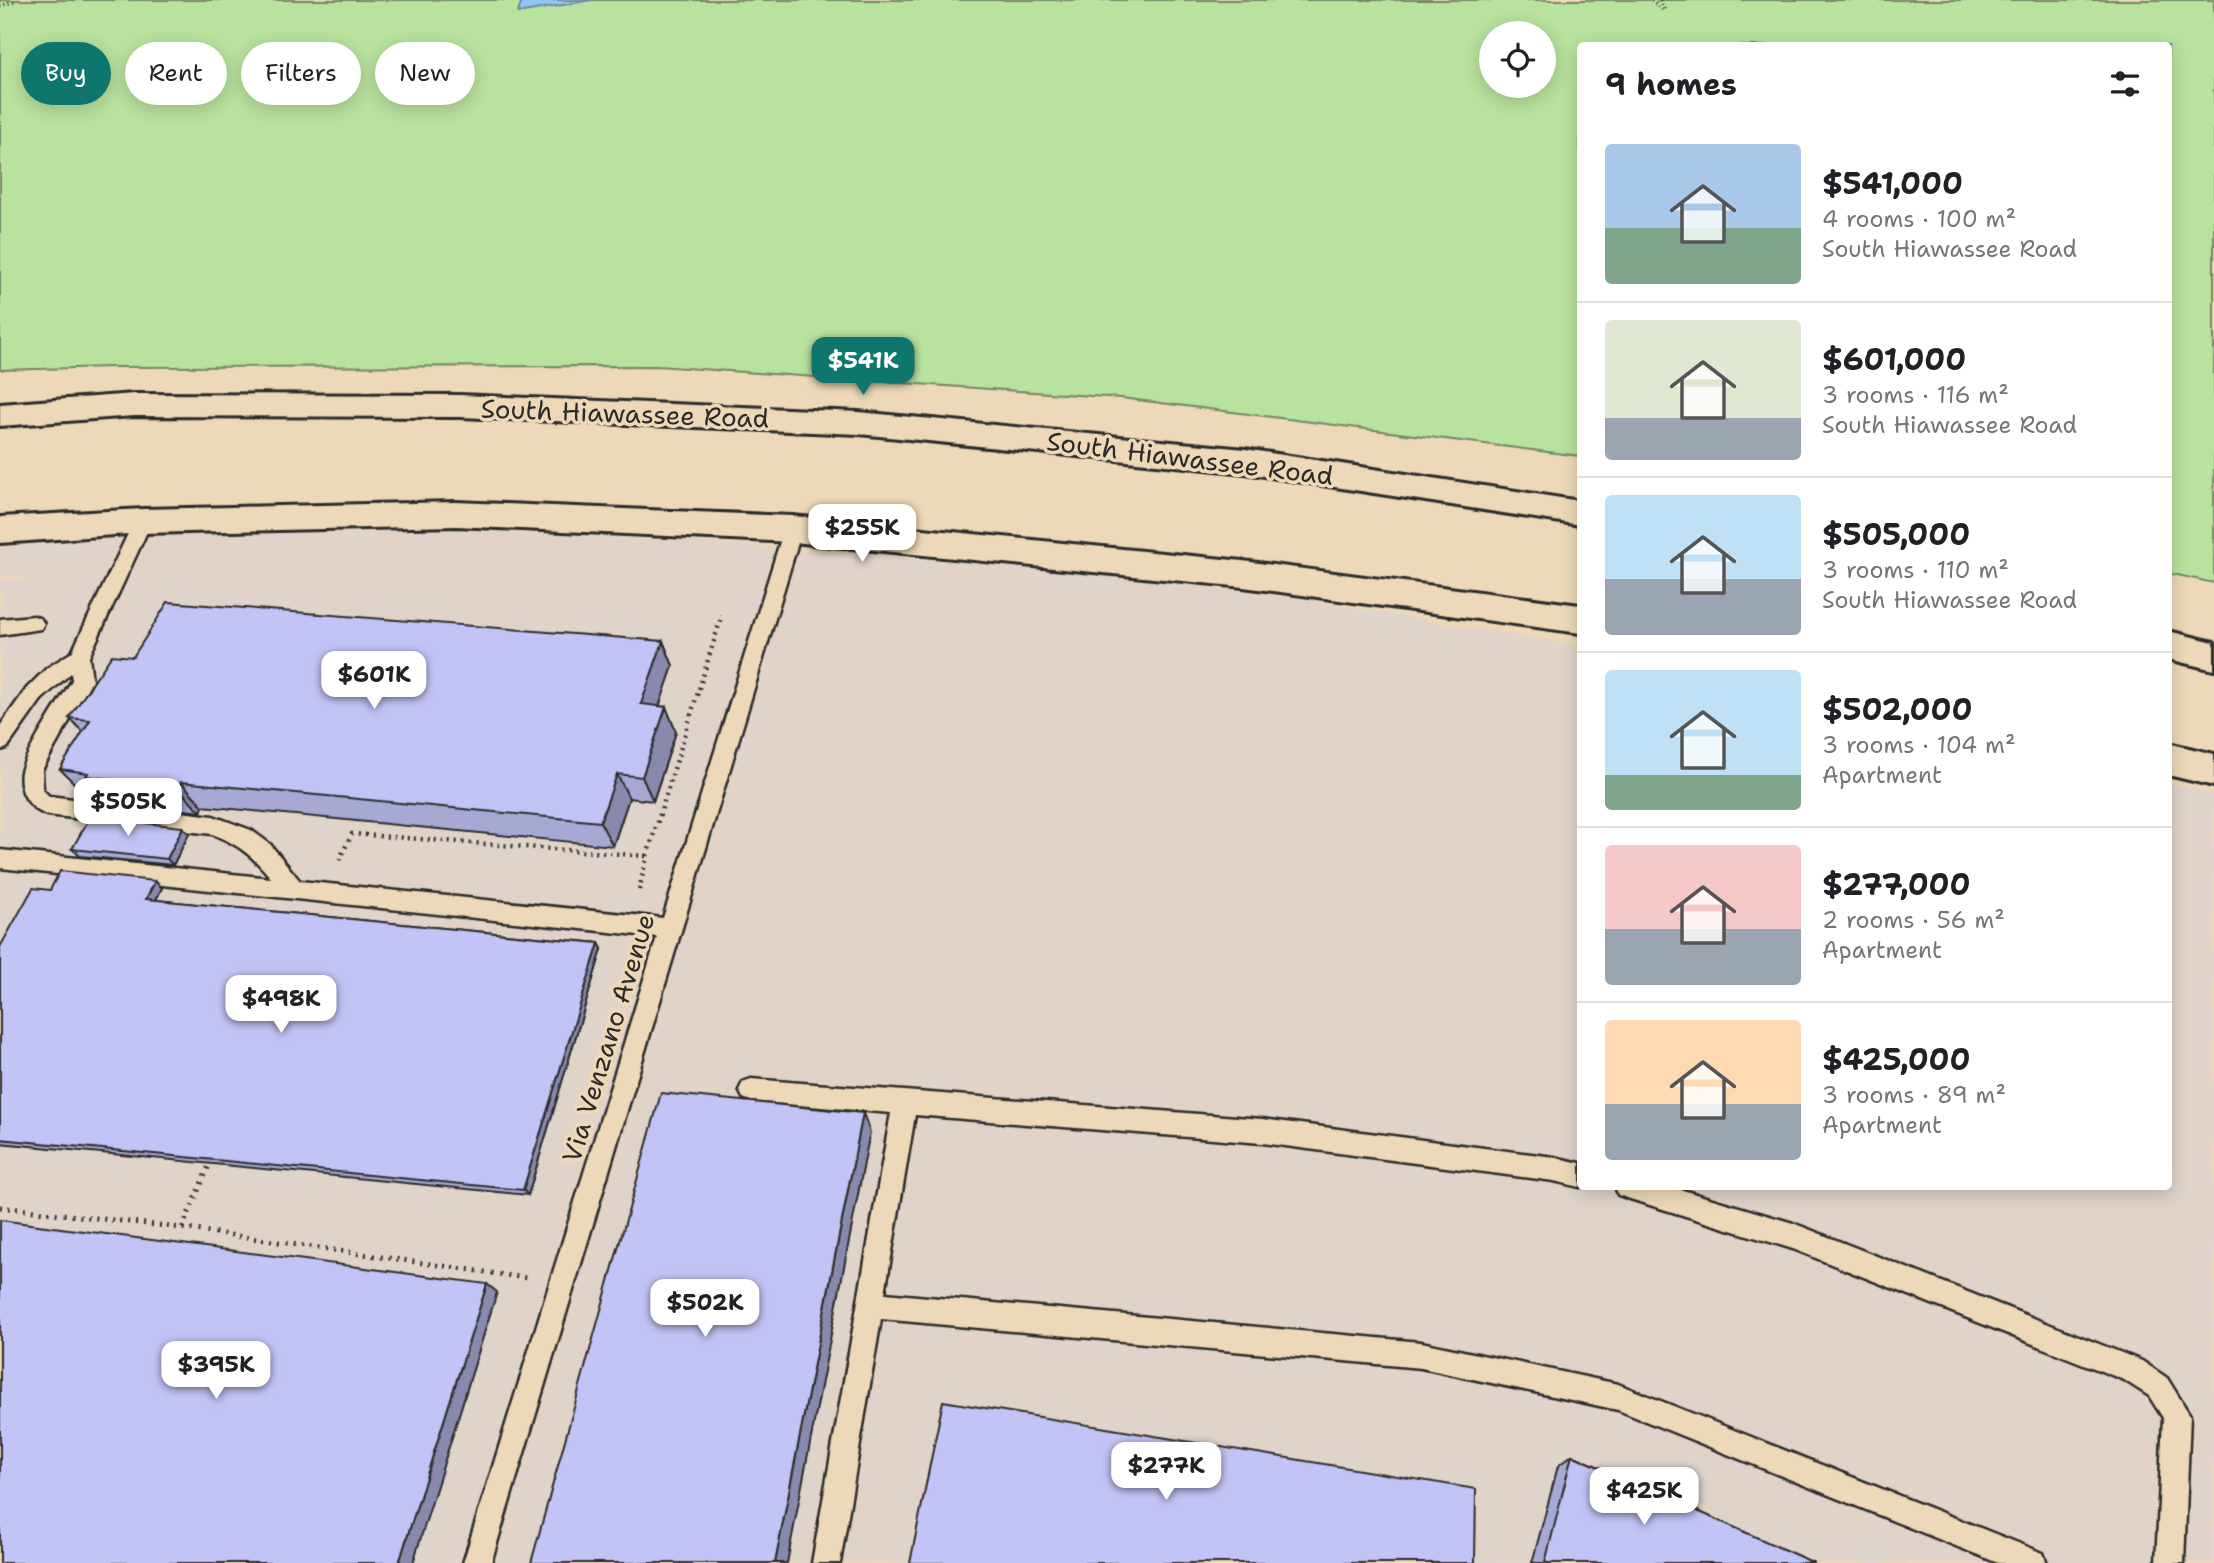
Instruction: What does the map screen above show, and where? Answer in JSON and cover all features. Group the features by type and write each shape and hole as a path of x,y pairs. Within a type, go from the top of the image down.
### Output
{"street":[{"name":"South Hiawassee Road","path":"0,415 134,405 460,406 859,423 1245,461 1577,513"},
{"path":"0,530 143,521 456,514 793,529 1243,574 1577,619"},
{"path":"2172,646 2214,656"},
{"path":"2172,760 2214,770"}],"lane":[{"path":"0,742 34,694 54,674 79,657 143,521"},
{"name":"Via Venzano Avenue","path":"477,1563 793,529"},
{"path":"0,627 34,624"},
{"path":"79,657 82,680 32,769 30,785 35,799 47,806 213,825 243,836 262,850 293,888"},
{"path":"0,859 671,929"},
{"path":"751,1090 1262,1131 1554,1169 1577,1174"},
{"path":"826,1563 905,1103"},
{"path":"1640,1190 1793,1236 2133,1370 2158,1387 2177,1415 2170,1563"},
{"path":"871,1305 1420,1355 1618,1397 2033,1563"}],"path":[{"path":"0,5 11,0"},
{"path":"0,5 17,0"},
{"path":"1652,0 1663,10 1660,0"},
{"path":"323,891 352,834 647,856"},
{"path":"182,1227 215,1150"},
{"path":"0,1207 182,1227 530,1278 526,1291"}],"shaded area":[{"path":"423,527 681,540 1043,568 1297,598 1577,645 1577,1190 2172,1190 2172,783 2214,794 2214,1563 0,1563 0,580 34,578 0,575 0,541"}],"green space":[{"path":"0,0 2214,0 2214,583 2172,574 2172,42 1577,42 1577,456 1121,398 657,366 111,367 0,370"}],"water":[{"path":"522,0 591,0 518,13"}],"building":[{"path":"168,602 663,641 641,704 666,707 642,777 617,774 600,822 181,782 178,788 86,776 88,773 60,769 90,720 69,718 112,655 133,657"},
{"path":"90,817 183,827 167,859 72,849"},
{"path":"60,871 155,881 146,899 599,943 523,1190 0,1139 0,947 33,888 50,890"},
{"path":"661,1093 863,1113 775,1563 531,1563"},
{"path":"0,1220 487,1284 399,1563 0,1563"},
{"path":"943,1401 1476,1489 1475,1563 910,1563"},
{"path":"1572,1455 1814,1563 1545,1563"}]}
